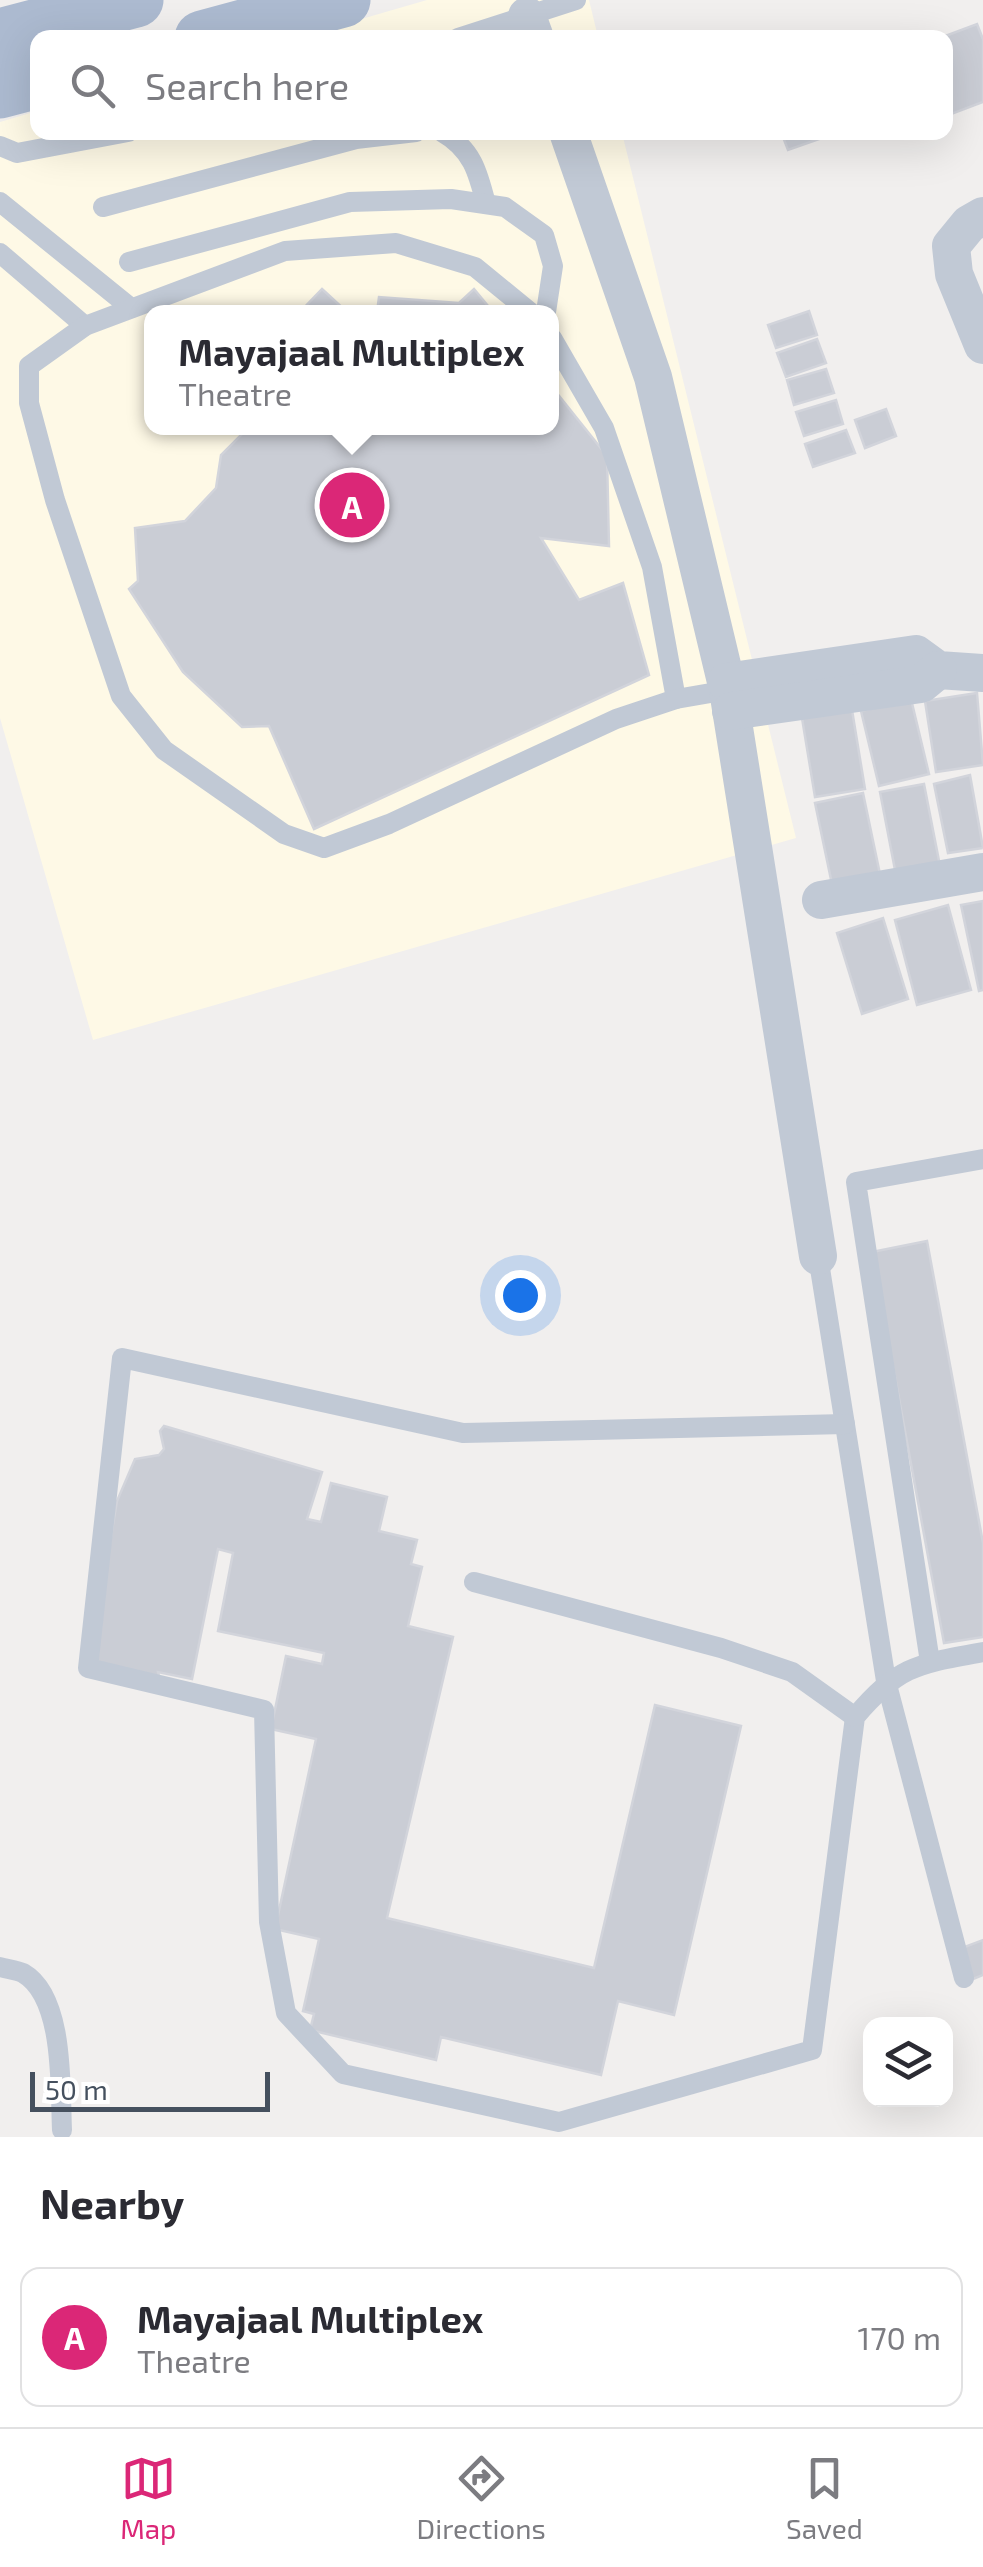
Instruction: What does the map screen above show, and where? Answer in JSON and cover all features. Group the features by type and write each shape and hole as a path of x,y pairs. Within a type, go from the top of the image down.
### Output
{"main road":[{"path":"0,36 136,0"},
{"path":"232,30 344,0"},
{"path":"0,91 30,83"}],"street":[{"path":"571,140 653,377 728,694 818,1256"},
{"path":"983,216 969,224 951,246 954,274 983,345"},
{"path":"728,694 916,654 938,670 983,673"},
{"path":"820,900 983,872"}],"lane":[{"path":"531,26 576,0"},
{"path":"0,146 18,154 88,140"},
{"path":"103,207 352,140"},
{"path":"456,140 463,144 478,170 486,204"},
{"path":"129,262 350,202 451,199 505,207 544,236 554,266 547,305"},
{"path":"0,202 132,308"},
{"path":"521,305 474,266 396,243 285,251 85,326 29,366 29,403 55,500 120,696 164,750 284,834 324,848 389,824 616,719 676,699 728,694"},
{"path":"0,253 85,326"},
{"path":"559,350 604,428 652,566 676,699"},
{"path":"930,1662 856,1182 983,1159"},
{"path":"818,1256 886,1681 964,1978"},
{"path":"845,1424 463,1433 122,1358 88,1668 264,1710 269,1922 286,2013 343,2074 559,2122 812,2050 855,1718 886,1681 930,1662 983,1652"},
{"path":"474,1582 721,1648 792,1672 855,1718"},
{"path":"0,1967 24,1973 45,1997 58,2042 62,2130"}],"shaded area":[{"path":"427,0 589,0 596,30 324,30"},
{"path":"30,113 30,140 624,140 796,838 93,1040 0,718 0,122"}],"building":[{"path":"977,24 983,39 983,102 953,113 953,33"},
{"path":"784,140 816,140 788,150"},
{"path":"322,289 339,305 307,305"},
{"path":"474,289 487,305 378,305 379,297 459,303"},
{"path":"809,311 817,335 776,348 768,325"},
{"path":"817,339 826,363 786,377 777,353"},
{"path":"826,369 834,393 794,405 787,380"},
{"path":"559,396 607,456 609,546 541,538 579,600 623,583 649,675 314,829 269,726 242,727 183,672 129,589 138,581 135,528 185,521 216,488 221,455 241,435 559,435"},
{"path":"836,400 843,424 804,436 796,412"},
{"path":"886,409 896,436 865,448 855,420"},
{"path":"846,430 855,453 813,467 805,444"},
{"path":"977,693 983,765 936,772 925,701"},
{"path":"911,699 929,774 879,786 861,711"},
{"path":"851,704 865,789 815,797 801,712"},
{"path":"970,775 983,848 948,853 934,784"},
{"path":"924,784 940,866 896,875 880,792"},
{"path":"863,793 881,879 833,889 815,803"},
{"path":"983,901 983,990 979,991 961,905"},
{"path":"948,905 971,990 917,1005 895,920"},
{"path":"883,918 908,999 862,1014 837,933"},
{"path":"927,1241 983,1543 983,1637 944,1643 872,1252"},
{"path":"164,1426 322,1472 307,1519 321,1522 331,1483 387,1497 379,1531 417,1540 411,1564 422,1567 408,1626 453,1637 387,1918 594,1968 655,1705 741,1726 674,2015 618,2001 601,2075 441,2037 436,2060 310,2030 314,2014 303,2011 319,1939 275,1929 316,1739 271,1729 286,1656 322,1664 324,1653 218,1631 233,1553 218,1549 192,1679 158,1672 160,1681 89,1667 117,1501 135,1459 159,1455 164,1449 160,1431"},
{"path":"983,1940 983,1975 973,1979 962,1948"}],"place":[{"name":"Mayajaal Multiplex","path":"352,505"}]}
